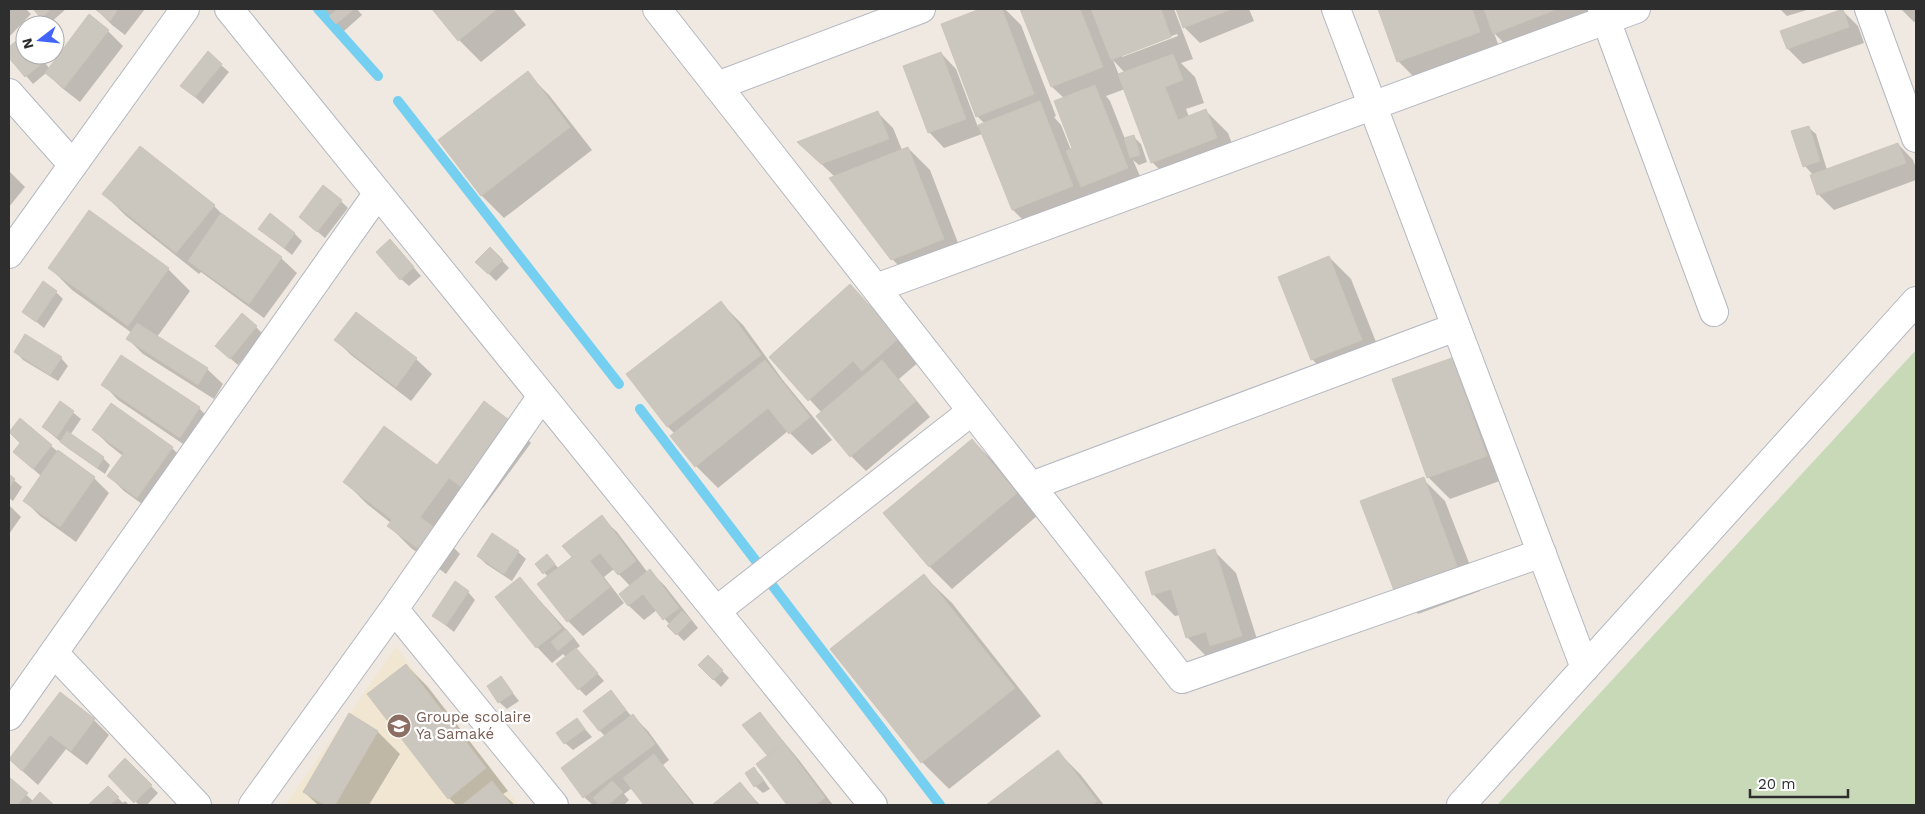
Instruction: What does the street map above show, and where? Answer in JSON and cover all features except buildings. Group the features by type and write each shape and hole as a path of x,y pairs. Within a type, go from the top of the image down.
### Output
{"street":[{"path":"9,254 185,9"},
{"path":"230,9 716,611 864,802"},
{"path":"656,9 1182,679 1542,552"},
{"path":"717,86 921,9"},
{"path":"1336,9 1585,668"},
{"path":"876,288 1372,104 1604,14 1636,9"},
{"path":"1869,9 1916,138"},
{"path":"1604,14 1714,312"},
{"path":"9,93 73,165"},
{"path":"9,716 378,193"},
{"path":"1461,805 1916,301"},
{"path":"1031,486 1456,327"},
{"path":"252,805 394,609 542,396"},
{"path":"716,611 972,411"},
{"path":"394,609 554,805"},
{"path":"54,654 198,805"}],"shaded area":[{"name":"Groupe scolaire Ya Samaké","path":"396,647 519,805 285,805"}],"green space":[{"path":"1916,350 1916,805 1497,805"}],"waterway":[{"path":"318,9 378,76"},
{"path":"398,101 619,384"},
{"path":"640,409 759,565"},
{"path":"772,585 940,805"}],"place":[{"name":"Groupe scolaire Ya Samaké","path":"399,726"}]}
